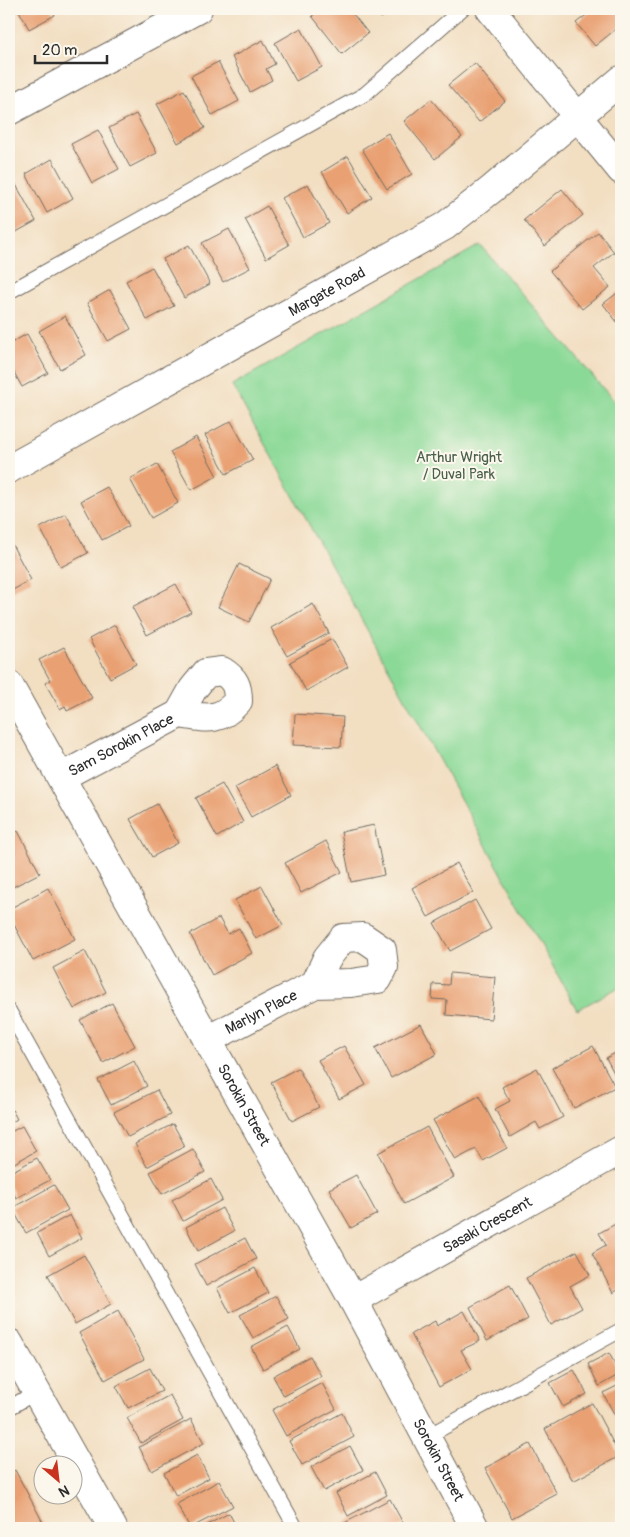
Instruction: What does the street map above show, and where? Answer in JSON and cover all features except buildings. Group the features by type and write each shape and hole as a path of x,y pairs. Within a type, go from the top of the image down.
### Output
{"street":[{"path":"9,111 198,9"},
{"path":"490,9 621,170"},
{"name":"Margate Road","path":"9,469 445,226 492,189 621,80"},
{"name":"Sorokin Street","path":"9,685 353,1300 475,1528"},
{"name":"Sam Sorokin Place","path":"61,777 179,714"},
{"name":"Marlyn Place","path":"207,1040 316,984"},
{"name":"Sasaki Crescent","path":"353,1300 621,1150"},
{"path":"10,1346 113,1528"}],"lane":[{"path":"9,292 365,94 462,9"},
{"path":"9,1010 296,1528"},
{"path":"426,1438 621,1330"},
{"path":"9,1408 36,1392"}],"green space":[{"name":"Arthur Wright / Duval Park","path":"480,245 621,409 621,986 577,1010 232,385"}]}
